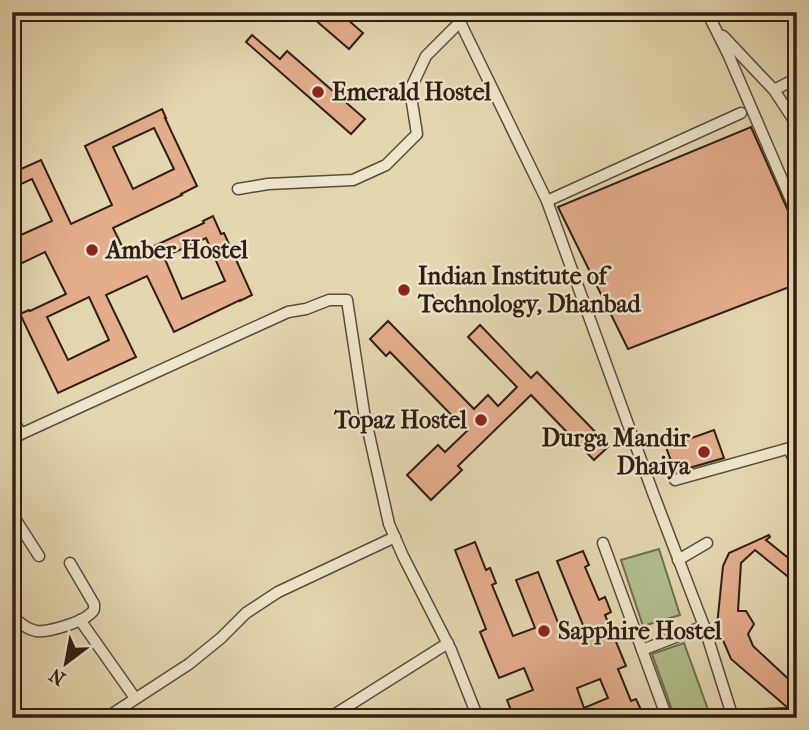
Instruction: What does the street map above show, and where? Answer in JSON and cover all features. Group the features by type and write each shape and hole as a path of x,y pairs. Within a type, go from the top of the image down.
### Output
{"street":[{"path":"238,189 268,184 353,180 386,166 417,134 410,90 426,55 459,17 547,201 704,626 733,718"},
{"path":"713,19 774,90 797,125"},
{"path":"713,19 797,214"},
{"path":"774,90 797,79"},
{"path":"547,201 741,113"},
{"path":"12,418 16,437 288,312 306,309 329,300 347,300 363,412 389,524 447,643 478,718"},
{"path":"675,481 793,448 797,466"},
{"path":"12,514 39,556"},
{"path":"106,718 189,663 221,638 246,613 278,592 395,537"},
{"path":"603,543 667,718"},
{"path":"678,560 707,543"},
{"path":"12,615 18,622 37,632 92,614 94,604 70,563"},
{"path":"80,620 135,698"},
{"path":"642,650 704,626"},
{"path":"329,718 447,643"}],"green space":[{"path":"659,549 680,615 643,626 621,560"},
{"path":"684,643 711,718 675,718 652,654"}],"building":[{"name":"Emerald Hostel","path":"306,12 339,12 363,33 349,49"},
{"name":"Emerald Hostel","path":"252,35 280,59 287,51 365,119 351,134 246,42"},
{"name":"Amber Hostel","path":"162,109 197,186 113,228 128,258 204,223 203,221 213,216 221,234 224,233 252,295 174,332 147,276 106,295 136,357 58,393 20,314 66,294 45,252 18,265 15,259 12,260 12,239 52,221 32,179 12,188 12,173 41,160 71,224 112,205 85,146","holes":["154,128 174,169 133,189 113,147","206,238 225,281 182,299 164,257","89,297 109,340 68,360 47,317"]},
{"path":"751,127 797,231 797,284 628,349 558,207"},
{"name":"Topaz Hostel","path":"388,321 474,409 488,395 498,406 517,387 468,337 480,325 531,378 537,372 609,446 594,460 531,395 458,466 462,470 431,500 407,475 438,445 445,452 467,431 390,352 386,356 370,339"},
{"path":"714,430 724,458 675,472 666,447"},
{"path":"769,535 766,540 797,565 797,584 755,550 741,563 738,611 746,611 754,624 748,634 753,646 797,687 797,718 763,718 762,709 788,708 731,659 717,626 723,566 729,553"},
{"name":"Sapphire Hostel","path":"475,542 486,570 490,568 496,583 492,585 513,636 535,628 516,580 538,572 564,638 585,630 557,561 583,551 589,565 585,567 599,600 605,597 611,612 605,615 626,666 618,669 631,701 636,699 643,714 634,718 514,718 507,700 533,690 524,668 499,678 480,632 486,629 455,550","holes":["600,679 608,698 584,708 577,688"]}],"place":[{"name":"Emerald Hostel","path":"318,92"},
{"name":"Amber Hostel","path":"92,250"},
{"name":"Indian Institute of Technology, Dhanbad","path":"404,290"},
{"name":"Topaz Hostel","path":"481,420"},
{"name":"Durga Mandir Dhaiya","path":"704,452"},
{"name":"Sapphire Hostel","path":"544,631"}]}
